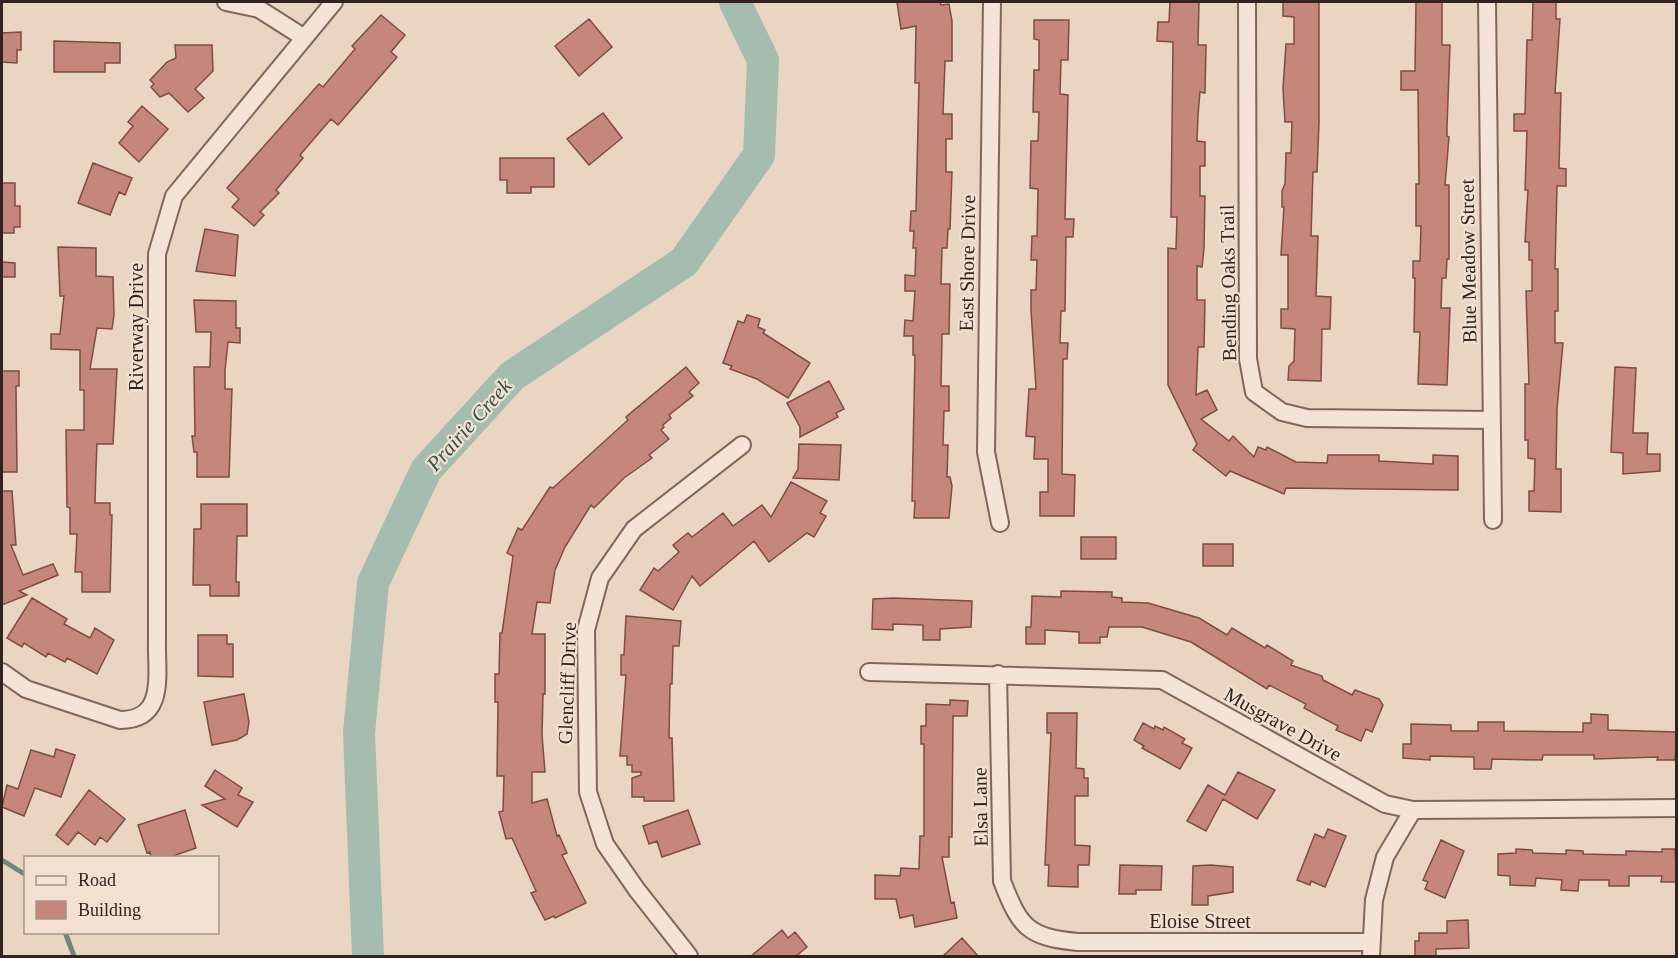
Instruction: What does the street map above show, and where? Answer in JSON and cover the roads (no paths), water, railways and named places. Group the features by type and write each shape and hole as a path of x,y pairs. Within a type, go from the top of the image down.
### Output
{"street":[{"path":"226,2 260,9 303,37"},
{"name":"Riverway Drive","path":"2,672 26,689 120,720 133,720 144,716 152,708 156,694 157,640 157,254 174,196 334,2"},
{"name":"East Shore Drive","path":"992,2 986,452 1000,524"},
{"name":"Bending Oaks Trail","path":"1247,2 1248,359 1254,392 1282,412 1307,418 1491,420"},
{"name":"Blue Meadow Street","path":"1487,2 1493,520"},
{"name":"Glencliff Drive","path":"689,957 636,890 605,844 588,792 586,630 600,578 634,529 742,445"},
{"name":"Musgrave Drive","path":"869,672 1162,680 1384,804 1413,810 1677,808"},
{"name":"Elsa Lane","path":"999,674 1002,881 1014,912 1030,931"},
{"path":"1371,949 1374,900 1384,857 1413,810"},
{"name":"Eloise Street","path":"1030,931 1051,939 1078,942 1371,949"}],"waterway":[{"name":"Prairie Creek","path":"368,956 359,733 373,583 426,470 512,376 684,262 759,155 763,60 735,2"},
{"path":"2,860 24,874"},
{"path":"66,934 74,956"}]}
